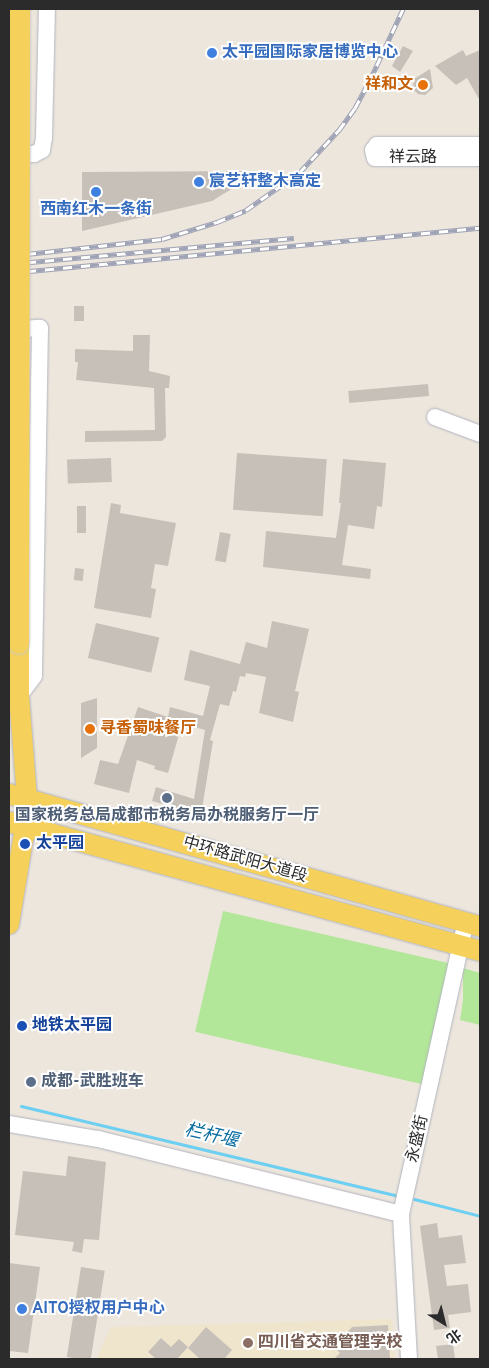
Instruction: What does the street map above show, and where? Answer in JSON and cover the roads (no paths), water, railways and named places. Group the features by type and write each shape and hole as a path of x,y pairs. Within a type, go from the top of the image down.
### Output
{"main road":[{"path":"9,924 18,796 20,9"},
{"path":"9,239 9,384"},
{"name":"中环路武阳大道段","path":"18,796 473,924"},
{"name":"中环路武阳大道段","path":"17,825 471,949"}],"street":[{"path":"9,154 34,154 42,150 44,138 47,9"},
{"name":"祥云路","path":"480,145 377,145 373,150 375,158 480,158"},
{"path":"9,330 40,328 34,676 19,696"},
{"path":"9,343 40,341"},
{"path":"435,417 480,434"},
{"name":"永盛街","path":"409,1359 401,1214 471,949 473,924"},
{"path":"9,1124 98,1139 401,1214"}],"waterway":[{"name":"栏杆堰","path":"21,1106 396,1195"},
{"name":"栏杆堰","path":"414,1199 480,1216"}],"railway":[{"path":"9,256 162,239 217,222 246,210 299,173 339,130 355,108 369,82 403,9"},
{"path":"9,273 480,228"},
{"path":"9,264 294,238"}],"place":[{"name":"太平园国际家居博览中心","path":"212,53"},
{"name":"祥和文","path":"423,85"},
{"name":"宸艺轩整木高定","path":"199,182"},
{"name":"西南红木一条街","path":"96,192"},
{"name":"寻香蜀味餐厅","path":"90,729"},
{"name":"国家税务总局成都市税务局办税服务厅一厅","path":"167,798"},
{"name":"太平园","path":"25,844"},
{"name":"地铁太平园","path":"22,1026"},
{"name":"成都-武胜班车","path":"31,1082"},
{"name":"AITO授权用户中心","path":"22,1309"},
{"name":"四川省交通管理学校","path":"248,1343"}]}
